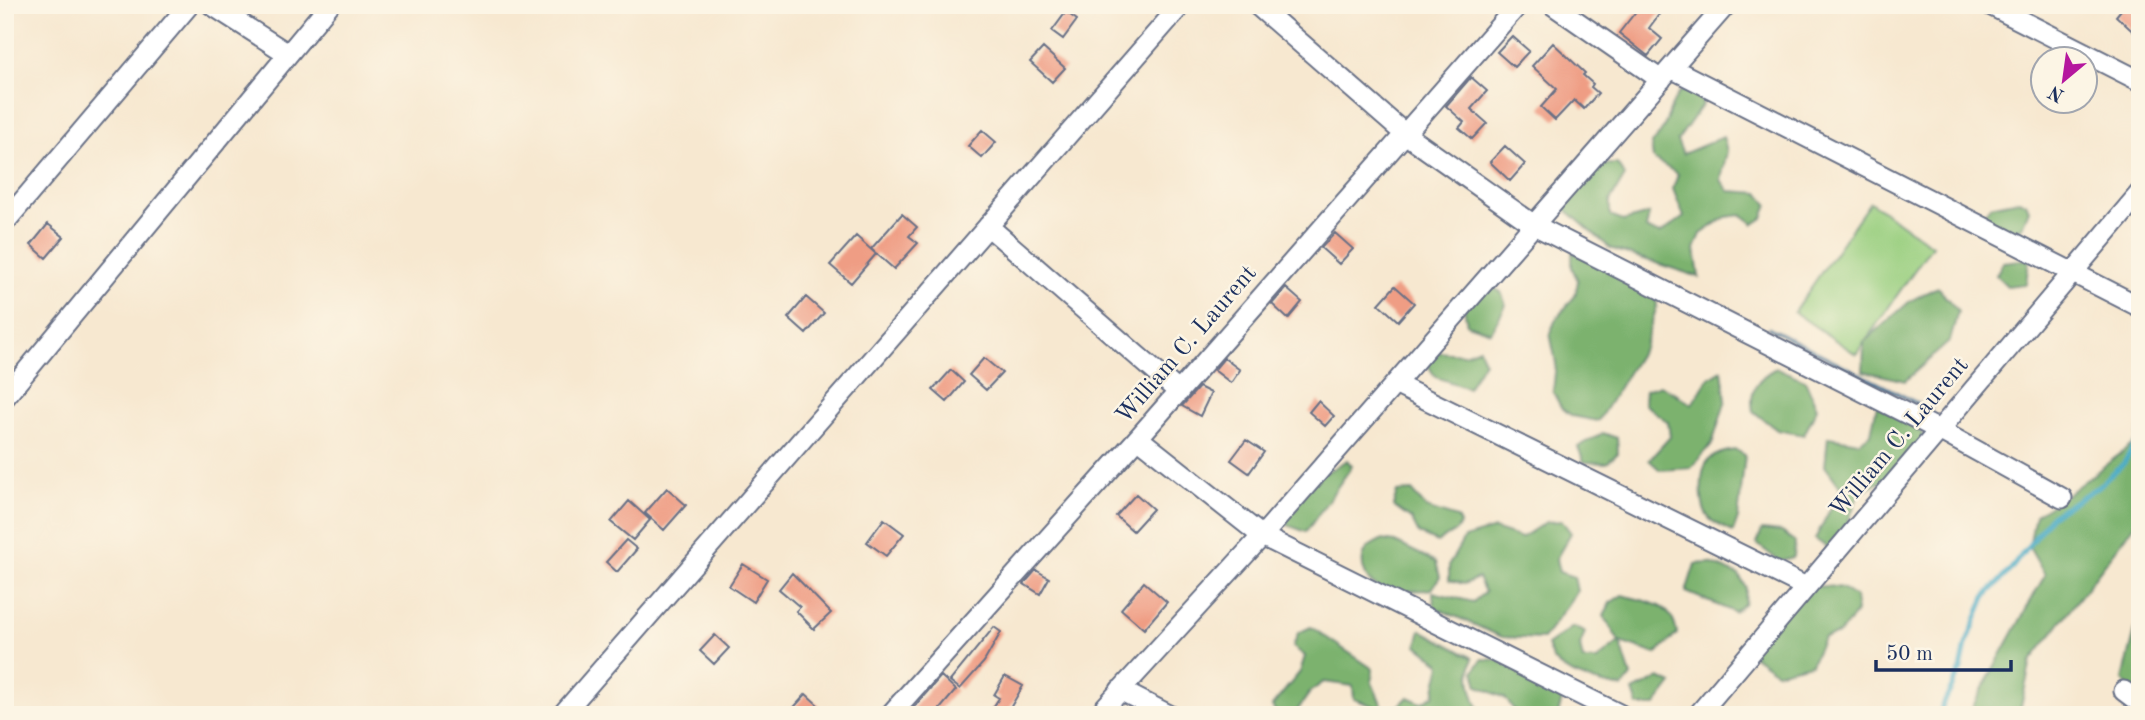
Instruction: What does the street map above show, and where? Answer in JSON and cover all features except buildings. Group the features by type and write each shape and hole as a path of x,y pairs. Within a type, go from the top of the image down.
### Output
{"street":[{"path":"5,222 190,5"},
{"path":"212,5 288,54"},
{"path":"5,397 329,5"},
{"path":"562,715 1181,5"},
{"path":"1257,5 1405,134 1534,225 1939,430 2062,498"},
{"name":"William C. Laurent","path":"890,715 1138,438 1518,5"},
{"path":"1553,5 1666,74 2140,307"},
{"path":"1098,715 1262,536 1726,5"},
{"path":"1990,5 2140,81"},
{"name":"William C. Laurent","path":"1698,715 2140,193"},
{"path":"988,226 1179,391"},
{"path":"1395,384 1806,587"},
{"path":"1138,438 1262,536 1621,715"},
{"path":"1120,690 1169,715"}],"green space":[{"path":"1680,91 1694,92 1703,104 1677,141 1683,154 1723,137 1727,151 1721,180 1729,191 1759,193 1768,204 1763,218 1754,224 1742,215 1726,217 1701,234 1695,249 1699,277 1610,248 1564,208 1579,183 1590,171 1597,167 1617,164 1625,176 1610,201 1610,216 1623,221 1649,214 1646,229 1660,234 1684,217 1673,189 1678,174 1653,159 1651,144 1665,125"},
{"path":"2019,200 2026,203 2029,210 2022,227 1996,236 1981,217 1990,206"},
{"path":"1870,202 1932,245 1856,354 1794,312"},
{"path":"1572,252 1655,290 1657,306 1644,347 1598,421 1572,416 1561,407 1553,392 1556,363 1550,333 1556,319 1575,296 1578,281 1572,268"},
{"path":"2029,259 2026,284 2007,286 1996,275 2003,262"},
{"path":"1486,284 1501,292 1506,305 1491,332 1467,324 1464,308"},
{"path":"1937,287 1958,311 1950,341 1905,381 1863,371 1864,342 1910,301"},
{"path":"1479,348 1484,361 1468,388 1435,377 1427,363 1436,352 1464,354"},
{"path":"1776,368 1805,380 1817,408 1804,435 1777,430 1753,411 1752,397 1756,385"},
{"path":"1722,370 1726,400 1712,444 1691,468 1660,470 1649,460 1670,437 1668,422 1644,404 1645,390 1660,385 1692,404 1709,378"},
{"path":"1877,405 1921,432 1928,445 1912,472 1870,486 1858,496 1841,540 1828,548 1815,539 1841,488 1825,466 1828,437 1859,442 1871,433"},
{"path":"2140,426 2140,518 2031,661 2019,715 1968,715 2045,575 2029,547 2035,515 2136,442"},
{"path":"1603,433 1617,438 1618,453 1607,463 1584,462 1578,447"},
{"path":"1736,450 1745,455 1738,518 1733,532 1717,524 1706,513 1702,479 1710,459"},
{"path":"1347,460 1352,466 1306,532 1282,523 1293,492"},
{"path":"1412,491 1426,508 1457,518 1460,524 1457,530 1437,542 1419,534 1412,520 1393,506 1397,492"},
{"path":"1562,521 1571,533 1556,559 1559,572 1574,577 1577,591 1543,639 1502,637 1434,607 1433,592 1473,602 1485,592 1478,578 1464,584 1449,580 1449,565 1464,538 1494,529 1521,538 1546,522"},
{"path":"1762,530 1782,532 1795,542 1794,557 1779,561 1757,544"},
{"path":"1381,540 1395,542 1436,562 1440,577 1432,589 1396,591 1372,584 1364,570 1364,554"},
{"path":"1710,563 1739,575 1746,588 1745,603 1734,612 1686,592 1695,564"},
{"path":"1806,587 1842,588 1855,597 1857,612 1839,634 1823,638 1811,664 1776,672 1751,654 1751,639 1758,627"},
{"path":"1622,595 1650,602 1665,610 1674,623 1677,634 1656,654 1620,642 1631,676 1622,688 1577,676 1560,667 1554,661 1547,645 1573,627 1585,632 1580,646 1583,660 1597,660 1619,642 1604,616 1610,603"},
{"path":"2140,611 2140,697 2131,692 2123,679"},
{"path":"1311,627 1373,669 1372,683 1384,710 1354,699 1353,686 1324,682 1311,691 1294,715 1277,715 1272,706 1300,672 1305,656 1293,647 1298,633"},
{"path":"1421,630 1473,658 1470,680 1481,715 1390,715 1408,697 1421,703 1434,695 1441,664 1417,645"},
{"path":"1482,659 1498,660 1562,699 1558,715 1514,715 1514,710 1505,698 1478,686 1474,671"},
{"path":"1659,678 1672,684 1655,706 1638,706 1633,691"}],"water":[{"path":"1768,328 1932,410 1931,412"}],"waterway":[{"path":"1938,715 1961,669 1966,645 1985,597 2011,569 2051,516 2099,486 2124,463 2140,436"}]}
